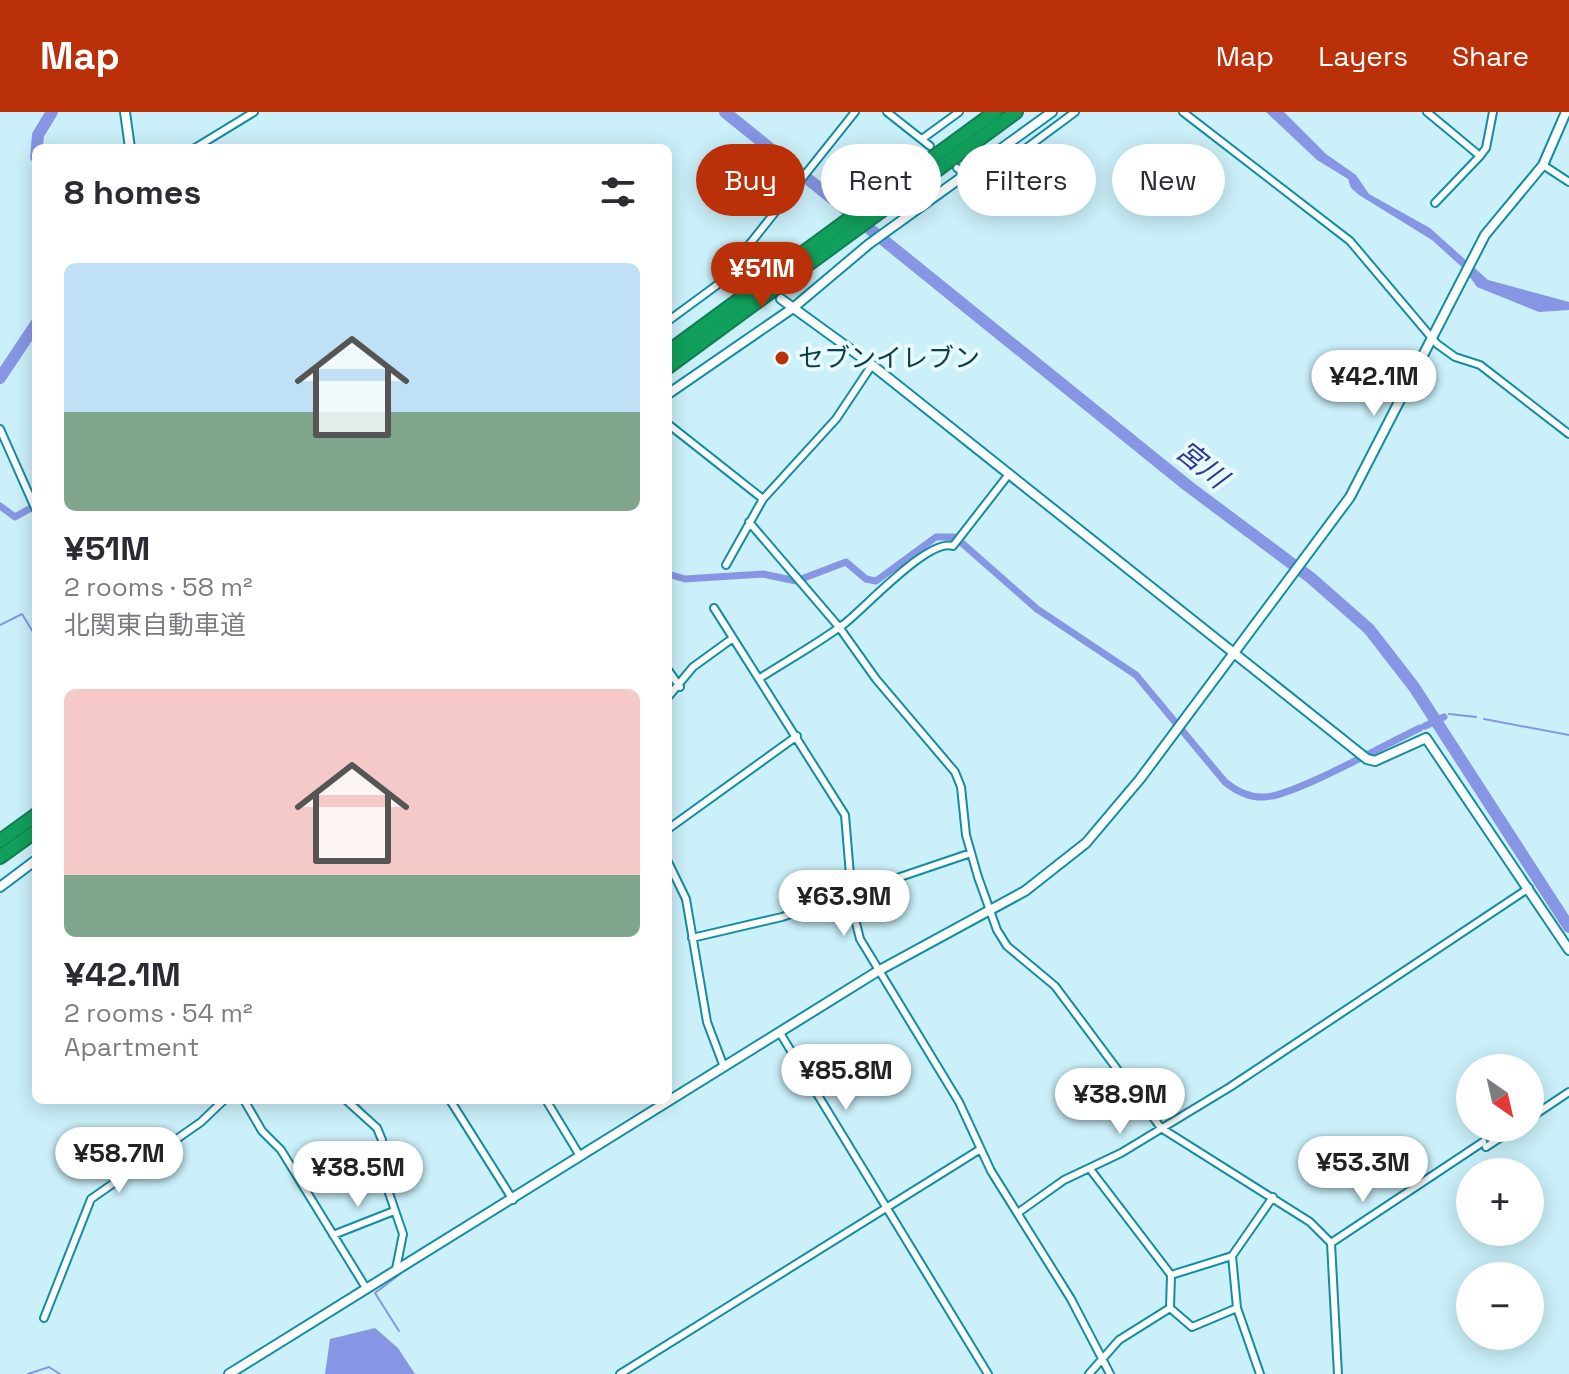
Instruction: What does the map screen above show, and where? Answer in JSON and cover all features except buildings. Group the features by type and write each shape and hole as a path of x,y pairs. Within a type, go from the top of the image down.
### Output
{"highway":[{"path":"941,155 995,112"},
{"path":"941,163 1016,112"},
{"path":"672,349 864,216"},
{"path":"672,364 841,232"},
{"path":"0,841 32,818"},
{"path":"0,857 32,834"}],"street":[{"path":"125,112 129,144"},
{"path":"202,144 254,112"},
{"path":"672,318 713,289 855,112"},
{"path":"887,112 928,144"},
{"path":"922,139 959,112"},
{"path":"1011,144 1052,112"},
{"path":"1032,144 1075,112"},
{"path":"1183,112 1341,233 1432,340 1458,358 1480,365 1569,434"},
{"path":"1427,112 1480,156"},
{"path":"1435,203 1486,148 1493,112"},
{"path":"672,1095 724,1067 878,971 1025,891 1086,843 1180,726 1357,486 1484,239 1495,220 1543,165 1566,112"},
{"path":"1543,165 1569,182"},
{"path":"672,391 793,308 869,244 957,184"},
{"path":"735,263 751,276"},
{"path":"781,299 872,365 1367,759 1375,761 1426,738 1569,950"},
{"path":"726,565 763,499 836,419 872,365"},
{"path":"672,427 763,499"},
{"path":"0,429 32,501"},
{"path":"760,678 839,627 916,563 942,545 957,540 1009,474"},
{"path":"749,522 839,627 884,689 955,772 971,853 997,930 1007,946 1055,986 1161,1128 1310,1222 1331,1243 1338,1374"},
{"path":"714,608 845,815 860,939 959,1102 979,1150 1019,1212 1110,1374"},
{"path":"672,694 693,667 733,638"},
{"path":"672,676 680,687"},
{"path":"672,826 797,736"},
{"path":"692,938 782,917 971,853"},
{"path":"0,887 32,863"},
{"path":"672,870 686,899 707,1022 724,1067"},
{"path":"1019,1212 1064,1180 1090,1169 1161,1128 1529,888"},
{"path":"780,1033 988,1374"},
{"path":"1544,1109 1569,1092"},
{"path":"44,1318 91,1199 201,1122 220,1104"},
{"path":"246,1104 262,1131 281,1150 366,1288"},
{"path":"350,1104 377,1128 386,1155 394,1211 403,1234 396,1269"},
{"path":"453,1104 513,1200"},
{"path":"548,1104 580,1156"},
{"path":"229,1374 513,1200 655,1104"},
{"path":"1331,1243 1489,1142"},
{"path":"620,1374 979,1150"},
{"path":"1090,1169 1171,1275 1170,1308"},
{"path":"1171,1275 1232,1256 1273,1197"},
{"path":"333,1235 394,1211"},
{"path":"1232,1256 1237,1308 1260,1374"},
{"path":"1089,1374 1119,1340 1170,1308"},
{"path":"1170,1308 1192,1327 1237,1308"}],"water":[{"path":"1266,112 1284,112 1326,154 1356,175 1369,194 1430,228 1488,280 1569,302 1569,310 1539,312 1477,287 1464,269 1432,240 1359,195 1351,188 1348,179 1317,160"},
{"path":"375,1328 398,1348 415,1374 325,1374 330,1339"}],"waterway":[{"path":"37,144 38,135 52,112"},
{"name":"宮川","path":"725,112 1188,486 1311,578 1369,629 1414,687 1569,927"},
{"path":"0,378 32,330"},
{"path":"0,506 15,517 32,507"},
{"path":"672,575 685,579 763,574 796,581 846,562 866,579 876,581 936,537 955,537 1037,609 1136,675 1225,782 1254,796 1265,797 1297,788 1420,728"},
{"path":"0,625 22,614 32,630"},
{"path":"1449,714 1476,717"},
{"name":"宮川","path":"1425,726 1444,717"},
{"path":"1484,719 1569,735"},
{"path":"358,1104 377,1125"},
{"path":"384,1137 390,1182"},
{"path":"402,1257 405,1238"},
{"path":"399,1331 375,1293 400,1274"},
{"path":"28,1374 49,1367 60,1374"}],"place":[{"name":"セブンイレブン","path":"782,358"}]}
